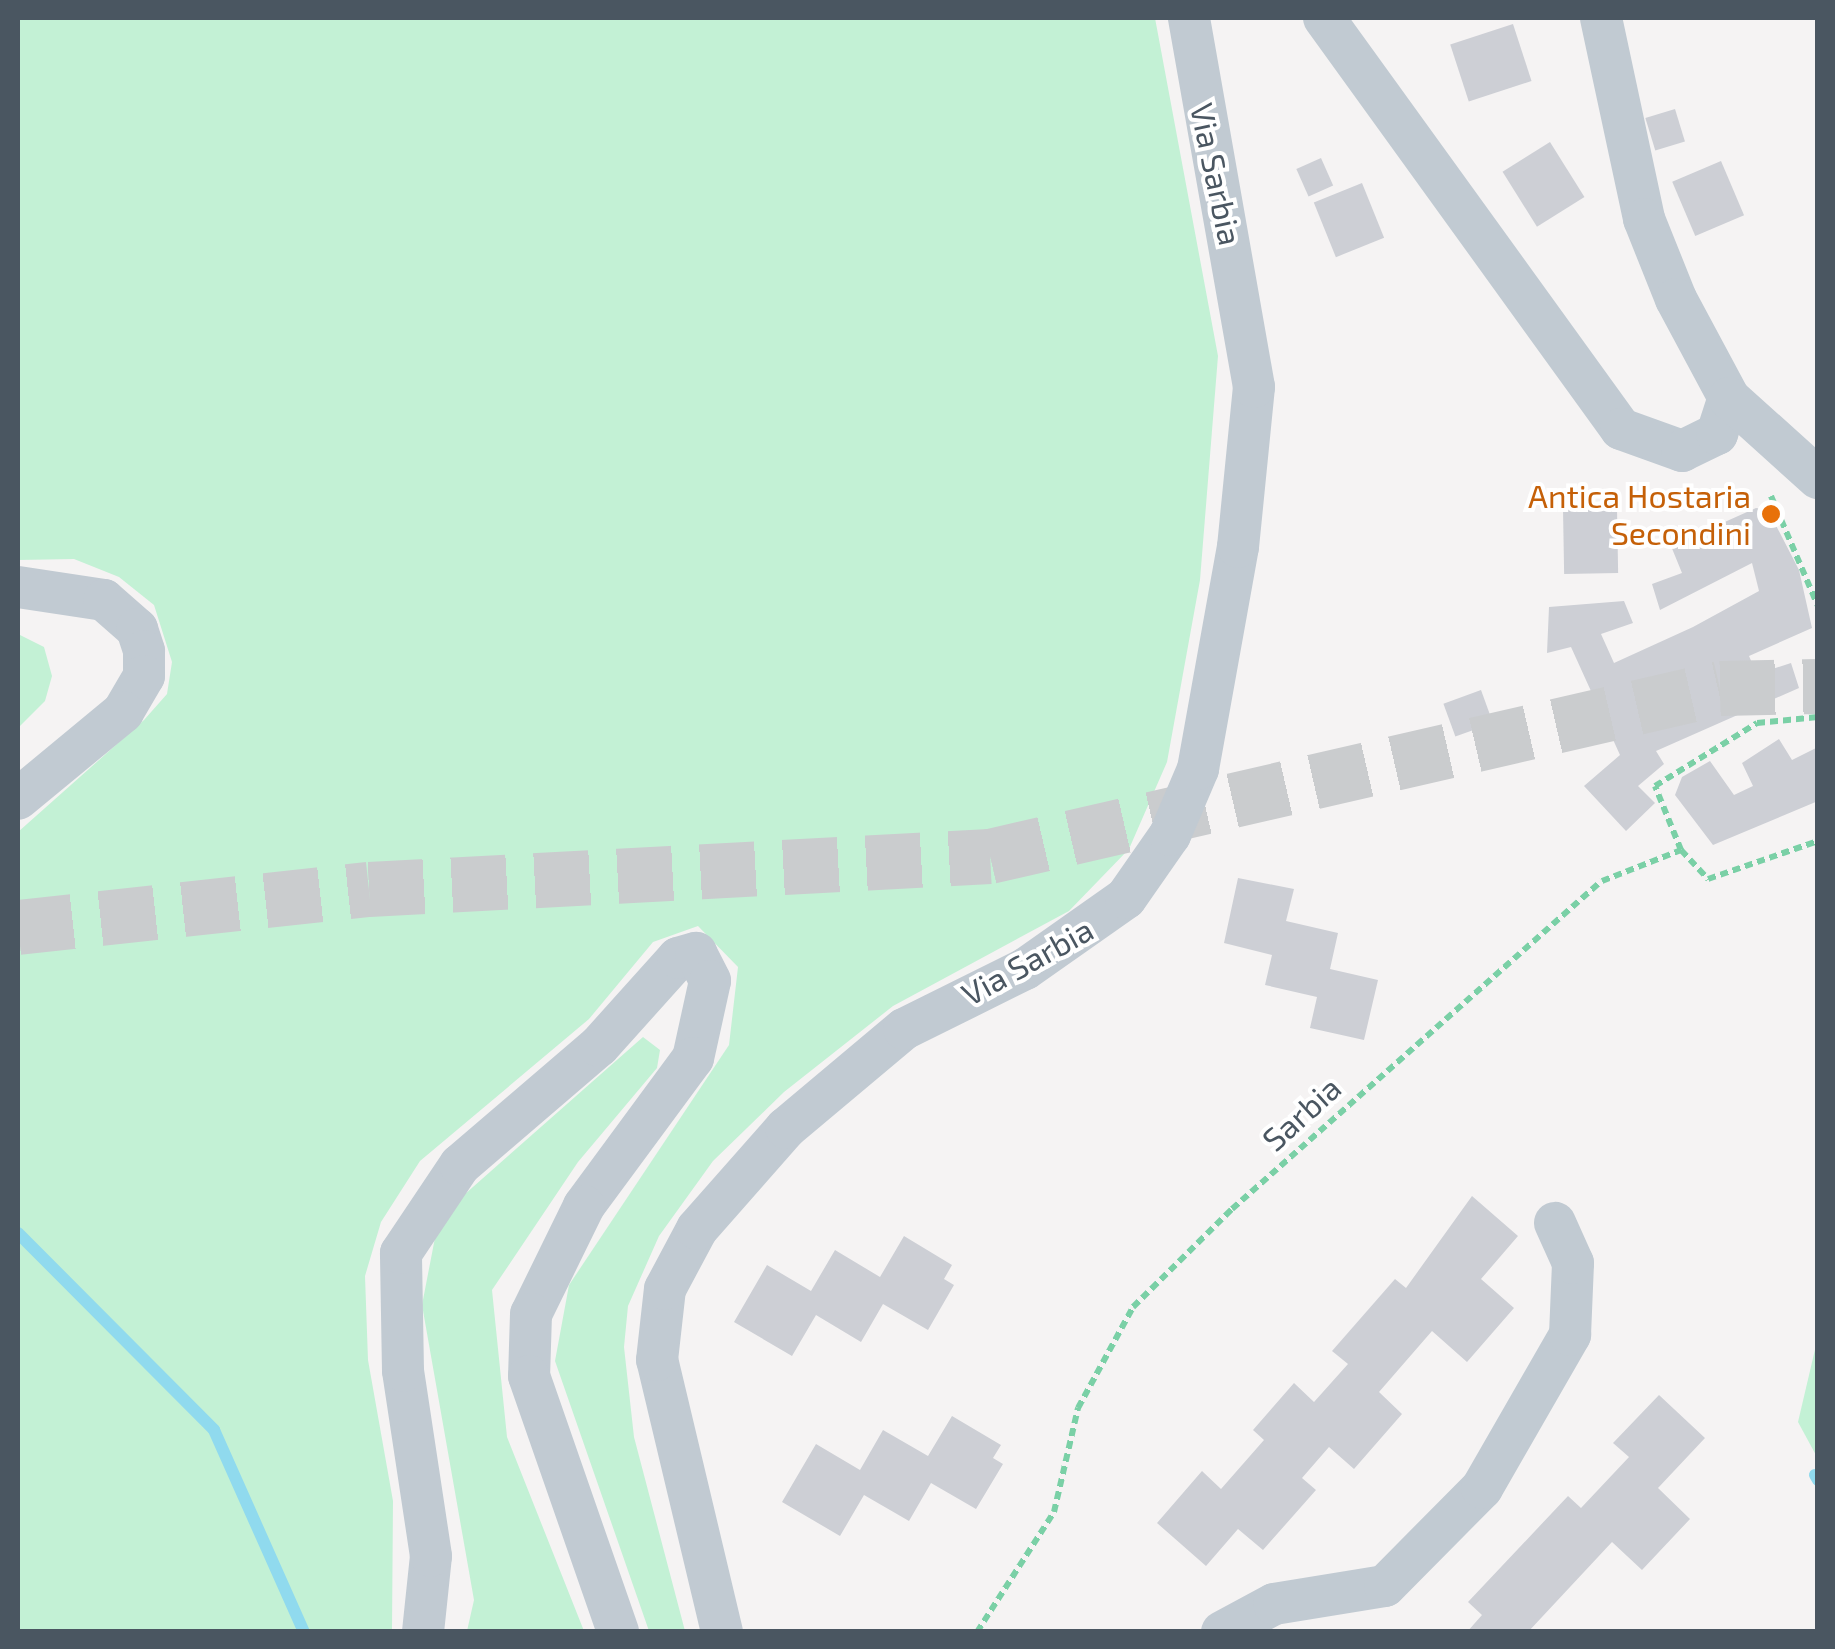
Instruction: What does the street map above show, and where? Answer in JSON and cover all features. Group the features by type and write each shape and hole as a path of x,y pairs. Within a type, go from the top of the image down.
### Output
{"street":[{"name":"Via Sarbia","path":"722,1632 657,1360 665,1288 697,1229 786,1128 904,1029 1025,969 1126,898 1170,835 1198,769 1241,528 1254,387 1189,18"},
{"path":"1324,18 1621,429 1682,452 1717,434 1729,398"},
{"path":"1600,18 1644,219 1729,398 1818,478"},
{"path":"18,586 104,600 130,620 144,651 144,676 124,712 18,799"},
{"path":"422,1632 431,1556 403,1371 401,1253 460,1165 599,1046 678,958 696,954 710,982 693,1058 584,1206 530,1314 530,1376 618,1632"},
{"path":"1222,1632 1274,1604 1385,1586 1482,1488 1570,1335 1572,1263 1556,1223"}],"path":[{"path":"1768,488 1818,606"},
{"path":"1818,717 1756,723 1655,786 1681,850 1708,879 1818,841"},
{"name":"Sarbia","path":"977,1632 1054,1512 1078,1408 1134,1308 1589,893 1681,850"}],"green space":[{"path":"18,18 1155,18 1218,356 1200,580 1167,762 1129,849 1069,911 893,1006 784,1092 713,1161 659,1236 628,1306 624,1347 634,1437 685,1631 649,1631 555,1361 569,1285 729,1045 738,967 698,926 653,942 589,1019 420,1161 381,1222 365,1276 368,1360 393,1501 392,1631 18,1631 18,832 144,720 167,694 172,662 154,605 119,577 74,559 18,560"},
{"path":"18,634 44,647 52,676 45,701 18,728"},
{"path":"643,1037 660,1050 657,1068 578,1162 492,1290 507,1437 584,1631 467,1631 474,1600 422,1305 439,1217"},
{"path":"1817,1341 1817,1457 1798,1422"}],"building":[{"path":"1513,24 1532,81 1469,101 1450,44"},
{"path":"1675,109 1685,142 1655,151 1645,118"},
{"path":"1550,142 1584,197 1537,227 1503,172"},
{"path":"1321,158 1333,185 1309,196 1296,169"},
{"path":"1721,161 1744,215 1695,236 1672,182"},
{"path":"1362,183 1384,238 1336,257 1314,202"},
{"path":"1617,508 1618,573 1564,574 1563,509"},
{"path":"1756,508 1768,510 1799,570 1812,628 1749,656 1757,674 1791,663 1799,688 1656,751 1664,764 1638,786 1655,803 1626,831 1584,786 1620,755 1571,647 1547,653 1549,607 1624,601 1633,623 1601,634 1614,663 1693,627 1759,591 1752,563 1660,610 1652,584 1682,573 1671,546"},
{"path":"1481,690 1493,723 1455,737 1443,704"},
{"path":"1779,739 1792,760 1818,747 1818,801 1713,845 1675,795 1682,777 1710,761 1734,795 1753,786 1742,763"},
{"path":"1238,878 1294,889 1286,921 1338,933 1330,969 1378,980 1364,1040 1310,1028 1317,997 1265,985 1272,955 1224,943"},
{"path":"1472,1196 1518,1236 1481,1279 1514,1308 1467,1362 1432,1331 1379,1392 1402,1414 1354,1469 1329,1447 1302,1478 1316,1490 1263,1550 1238,1529 1206,1566 1157,1523 1202,1471 1221,1489 1264,1440 1253,1430 1294,1383 1314,1402 1348,1364 1332,1351 1395,1279 1406,1288"},
{"path":"904,1236 952,1265 944,1279 954,1285 928,1330 883,1304 861,1342 816,1315 792,1356 734,1322 767,1265 811,1291 835,1250 880,1277"},
{"path":"1659,1395 1705,1438 1658,1488 1690,1519 1642,1570 1612,1542 1528,1632 1467,1632 1482,1615 1468,1602 1568,1496 1581,1508 1629,1457 1613,1443"},
{"path":"952,1416 1001,1445 993,1458 1003,1464 976,1509 931,1483 909,1521 864,1495 840,1536 782,1502 816,1444 860,1470 883,1430 928,1456"}],"waterway":[{"path":"18,1233 214,1430 304,1632"},
{"path":"1815,1475 1818,1480"}],"tunnel":[{"path":"18,927 369,889 990,856 1720,688 1818,686"}],"place":[{"name":"Antica Hostaria Secondini","path":"1771,514"}]}
